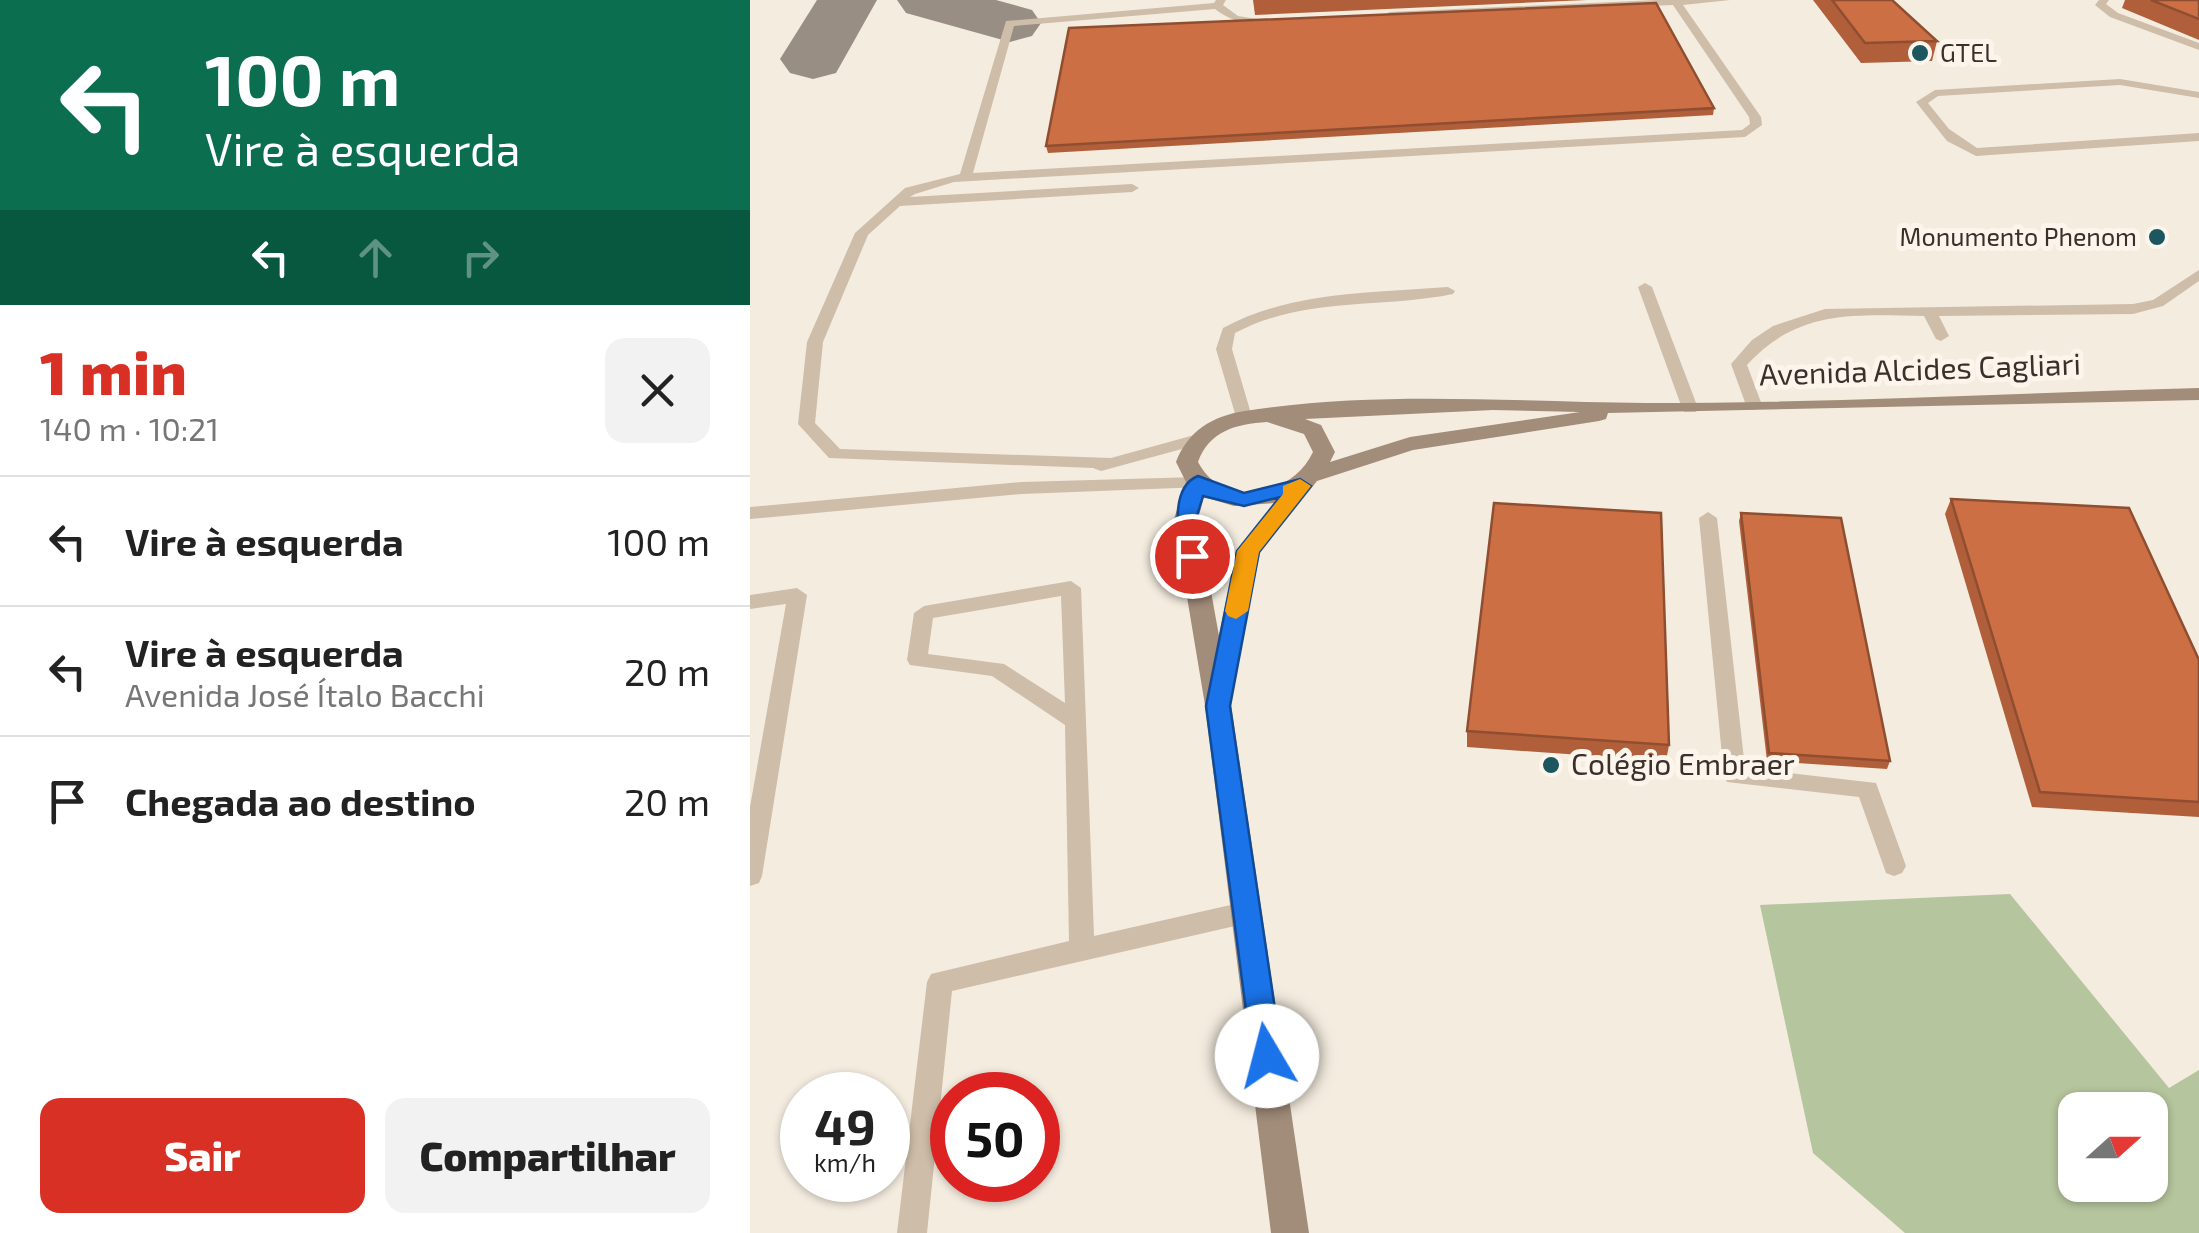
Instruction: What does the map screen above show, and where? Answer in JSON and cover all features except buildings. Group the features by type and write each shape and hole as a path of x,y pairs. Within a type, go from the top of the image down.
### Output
{"main road":[{"name":"Avenida Alcides Cagliari","path":"1244,417 1445,402 1690,408 2199,394"},
{"name":"Avenida Alcides Cagliari","path":"1307,481 1423,441 1643,408"},
{"path":"1218,706 1248,551 1307,481 1324,452 1313,430 1283,416 1244,417 1226,422 1198,440 1187,462 1198,483 1209,491 1244,499 1307,481"},
{"path":"1198,483 1186,519 1218,706 1290,1233"}],"lane":[{"path":"1383,15 1724,0"},
{"path":"2104,0 2100,5 2114,15 2199,47"},
{"path":"1112,463 835,454 806,424 815,342 862,233 896,202 938,180 964,177 1745,133 1756,125 1756,117 1675,1"},
{"path":"964,177 1010,23 1219,3 1236,20 1286,20"},
{"path":"2199,96 2120,82 1936,93 1922,102 1934,122 1964,148 1976,152 2199,137"},
{"path":"896,202 1132,188"},
{"path":"1754,405 1739,364 1751,348 1788,323 1815,314 2133,309 2158,303 2199,274"},
{"path":"1645,287 1690,408"},
{"path":"1244,417 1224,350 1228,331 1248,318 1284,308 1448,291"},
{"path":"1929,312 1941,336"},
{"path":"1022,488 1198,440"},
{"path":"750,513 1022,488 1198,483"},
{"path":"1708,518 1736,776 1868,789 1894,866"},
{"path":"1076,721 998,669 918,660 924,613 1071,588 1076,721 1082,948"},
{"path":"750,602 797,594 750,876"},
{"path":"912,1233 940,982 1248,912"}],"green space":[{"path":"2010,894 2169,1088 2199,1070 2199,1233 1905,1233 1813,1153 1760,905"}],"taxiway":[{"path":"813,59 847,0"},
{"path":"927,0 1010,23"}],"slow traffic":[{"path":"1236,611 1248,551 1300,486 1290,490"}],"place":[{"name":"GTEL","path":"1920,53"},
{"name":"Monumento Phenom","path":"2157,237"},
{"name":"Colégio Embraer","path":"1551,765"}],"route":[{"path":"1192,556 1186,519 1198,483 1225,497 1244,499 1264,498 1300,486 1248,551 1218,706 1267,1056"}]}
